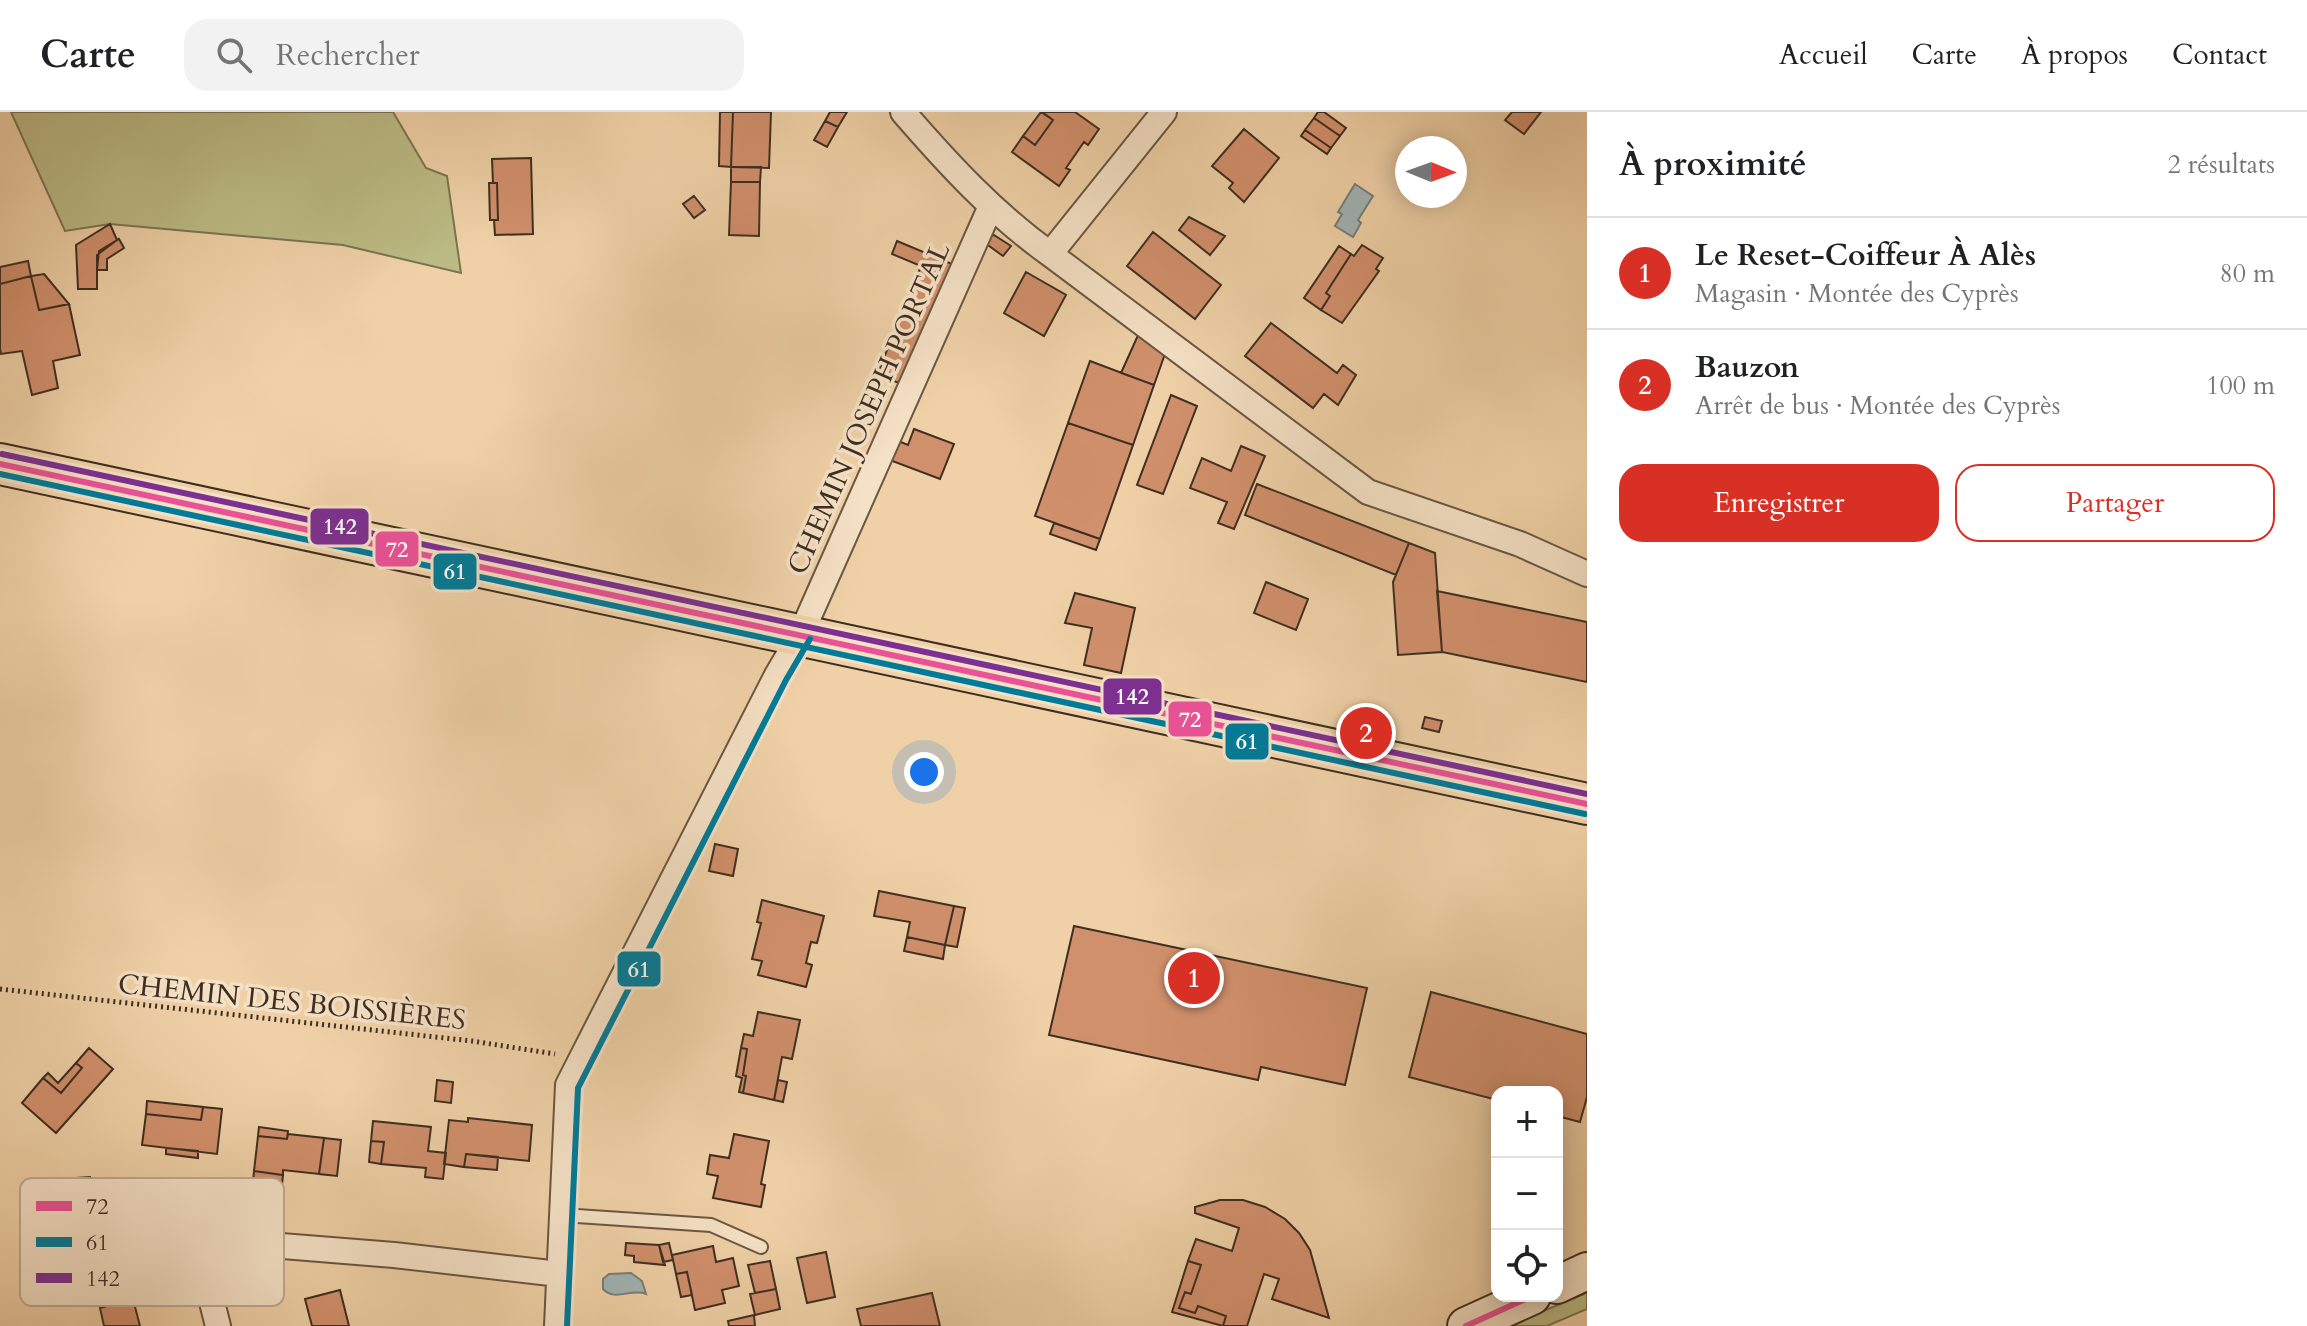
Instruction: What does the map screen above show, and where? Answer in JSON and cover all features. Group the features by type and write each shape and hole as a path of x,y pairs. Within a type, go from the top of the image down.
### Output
{"main road":[{"path":"0,464 1587,804"}],"street":[{"path":"903,112 1017,230 1368,492 1520,544 1587,574"},
{"path":"1050,254 1164,112"},
{"name":"CHEMIN JOSEPH PORTAL","path":"557,1326 568,1085 777,675 801,634 991,206"},
{"path":"284,1246 559,1274"},
{"path":"1563,1282 1587,1271"},
{"path":"1466,1326 1519,1302"},
{"path":"213,1306 218,1326"}],"lane":[{"path":"562,1215 711,1225 761,1247"}],"path":[{"name":"CHEMIN DES BOISSIÈRES","path":"0,989 472,1041 580,1059"}],"shaded area":[{"path":"11,112 393,112 426,168 447,176 461,273 343,245 110,224 65,231"},
{"path":"1355,184 1373,196 1358,220 1361,223 1353,237 1335,226 1342,214 1338,212"},
{"path":"631,1273 642,1281 646,1294 618,1295 603,1289 603,1279 609,1274"},
{"path":"1587,1293 1587,1309 1547,1326 1507,1326"}],"building":[{"path":"720,112 733,112 731,167 719,166"},
{"path":"733,112 771,112 769,168 731,167"},
{"path":"830,112 847,112 838,127 825,121"},
{"path":"1041,112 1053,120 1035,145 1023,136"},
{"path":"1042,112 1075,112 1099,129 1088,145 1084,142 1066,168 1070,170 1059,186 1012,152 1023,136 1035,145 1053,120"},
{"path":"1318,112 1324,112 1346,128 1340,136 1314,118"},
{"path":"1512,112 1541,112 1524,134 1505,120"},
{"path":"1314,118 1340,136 1331,148 1305,130"},
{"path":"825,121 838,127 827,147 814,140"},
{"path":"1244,129 1279,158 1244,202 1229,188 1233,183 1212,166"},
{"path":"1305,130 1331,148 1327,154 1301,136"},
{"path":"531,158 533,234 495,235 494,220 498,220 497,183 493,183 492,159"},
{"path":"731,167 761,167 760,182 731,182"},
{"path":"731,182 760,182 759,236 729,235"},
{"path":"489,183 497,183 498,220 490,220"},
{"path":"694,196 705,210 694,218 683,204"},
{"path":"1189,217 1225,236 1210,255 1179,230"},
{"path":"110,224 117,240 97,255 97,289 78,289 76,245"},
{"path":"1153,232 1221,285 1195,319 1127,266"},
{"path":"994,235 1011,246 1003,256 985,243 989,236"},
{"path":"119,239 124,248 107,259 107,270 97,270 99,251"},
{"path":"897,241 952,264 902,384 877,375 921,266 892,254"},
{"path":"1362,245 1383,258 1376,269 1379,271 1342,323 1321,310 1330,296 1326,293 1351,254 1354,256"},
{"path":"1339,246 1351,254 1326,293 1330,296 1321,310 1304,298"},
{"path":"28,261 31,276 0,284 0,267"},
{"path":"1026,272 1066,295 1044,336 1004,313"},
{"path":"44,274 69,304 39,310 31,276"},
{"path":"31,276 39,310 69,304 80,355 53,361 58,388 32,395 22,351 1,354 0,349 0,284"},
{"path":"1271,323 1337,373 1343,365 1356,375 1338,405 1324,394 1313,408 1245,356"},
{"path":"1139,333 1166,351 1154,385 1121,373"},
{"path":"1090,361 1154,385 1133,445 1068,423"},
{"path":"1171,395 1197,406 1163,494 1137,485"},
{"path":"1068,423 1133,445 1100,539 1035,516"},
{"path":"914,429 954,444 940,479 887,459 896,440 908,445"},
{"path":"1241,446 1265,456 1234,529 1218,523 1227,502 1190,488 1202,458 1231,471"},
{"path":"1257,484 1409,543 1396,575 1245,515"},
{"path":"1054,523 1100,539 1096,550 1050,534"},
{"path":"1409,543 1435,553 1442,652 1398,655 1393,582"},
{"path":"1266,582 1308,599 1296,630 1254,613"},
{"path":"1437,591 1587,622 1587,682 1442,652"},
{"path":"1075,593 1135,608 1121,673 1084,665 1092,628 1065,623"},
{"path":"1425,717 1442,721 1439,732 1422,728"},
{"path":"715,844 738,849 733,876 709,871"},
{"path":"879,891 954,906 945,945 907,937 910,922 874,916"},
{"path":"762,900 824,916 817,943 811,942 806,963 812,965 806,987 758,975 762,961 752,959 761,923 757,922"},
{"path":"954,906 965,908 957,947 945,945"},
{"path":"1074,926 1367,988 1345,1085 1261,1067 1258,1080 1049,1035"},
{"path":"907,937 945,945 943,959 904,951"},
{"path":"1431,992 1587,1034 1587,1097 1580,1122 1563,1118 1563,1086 1491,1086 1491,1098 1409,1077"},
{"path":"758,1012 800,1020 792,1059 782,1057 774,1100 743,1093 747,1049 741,1048 744,1034 753,1036"},
{"path":"89,1048 113,1069 56,1133 22,1103 43,1078 61,1093 82,1068 76,1063"},
{"path":"741,1048 747,1049 743,1093 739,1092 742,1078 736,1076"},
{"path":"76,1063 82,1068 61,1093 43,1078 48,1073 58,1083"},
{"path":"437,1080 453,1082 451,1103 435,1101"},
{"path":"778,1080 787,1082 783,1102 774,1100"},
{"path":"147,1101 203,1107 201,1120 146,1114"},
{"path":"203,1107 222,1109 217,1154 142,1145 146,1114 201,1120"},
{"path":"468,1118 532,1125 529,1161 466,1154 464,1167 444,1164 449,1120 468,1122"},
{"path":"373,1121 431,1127 428,1151 446,1153 443,1179 425,1177 426,1168 381,1164 384,1142 371,1141"},
{"path":"259,1127 288,1131 287,1139 258,1136"},
{"path":"288,1134 324,1138 319,1174 283,1170 283,1175 254,1171 258,1136 287,1139"},
{"path":"734,1134 769,1141 761,1184 765,1185 761,1207 713,1198 718,1176 707,1174 710,1155 729,1158"},
{"path":"324,1138 341,1140 337,1176 319,1174"},
{"path":"371,1141 384,1142 381,1164 369,1162"},
{"path":"166,1148 198,1151 198,1158 166,1154"},
{"path":"466,1154 498,1157 497,1170 464,1167"},
{"path":"254,1171 283,1175 283,1178 253,1178"},
{"path":"1220,1200 1243,1200 1265,1207 1285,1219 1299,1233 1310,1250 1329,1318 1272,1299 1279,1279 1264,1274 1247,1326 1223,1326 1226,1316 1198,1306 1195,1313 1179,1308 1185,1292 1191,1294 1201,1265 1188,1261 1196,1239 1232,1251 1239,1228 1195,1213 1195,1207"},
{"path":"626,1243 659,1245 665,1265 634,1262 634,1256 625,1255"},
{"path":"669,1243 673,1260 663,1262 659,1245"},
{"path":"713,1246 716,1262 733,1258 739,1286 722,1290 725,1303 695,1310 687,1272 676,1274 672,1255"},
{"path":"826,1252 835,1297 807,1303 797,1258"},
{"path":"770,1261 776,1289 755,1293 748,1265"},
{"path":"1188,1261 1201,1265 1191,1294 1185,1292 1179,1308 1195,1313 1198,1306 1226,1316 1223,1326 1172,1312"},
{"path":"687,1272 692,1295 681,1297 676,1274"},
{"path":"776,1289 780,1309 755,1315 750,1294"},
{"path":"340,1290 349,1326 312,1326 305,1299"},
{"path":"932,1293 940,1326 861,1326 857,1309"},
{"path":"135,1306 140,1326 104,1326 100,1308"},
{"path":"754,1315 755,1326 729,1326 728,1321"}],"transit line":[{"name":"142","path":"2,454 1587,794"},
{"name":"72","path":"0,464 1587,804"},
{"name":"61","path":"0,474 1585,814"},
{"name":"61","path":"567,1326 578,1088 786,680 810,639"},
{"name":"72","path":"1466,1326 1519,1302"}],"place":[{"name":"Bauzon","path":"1366,733"},
{"name":"Le Reset-Coiffeur À Alès","path":"1194,978"}]}
